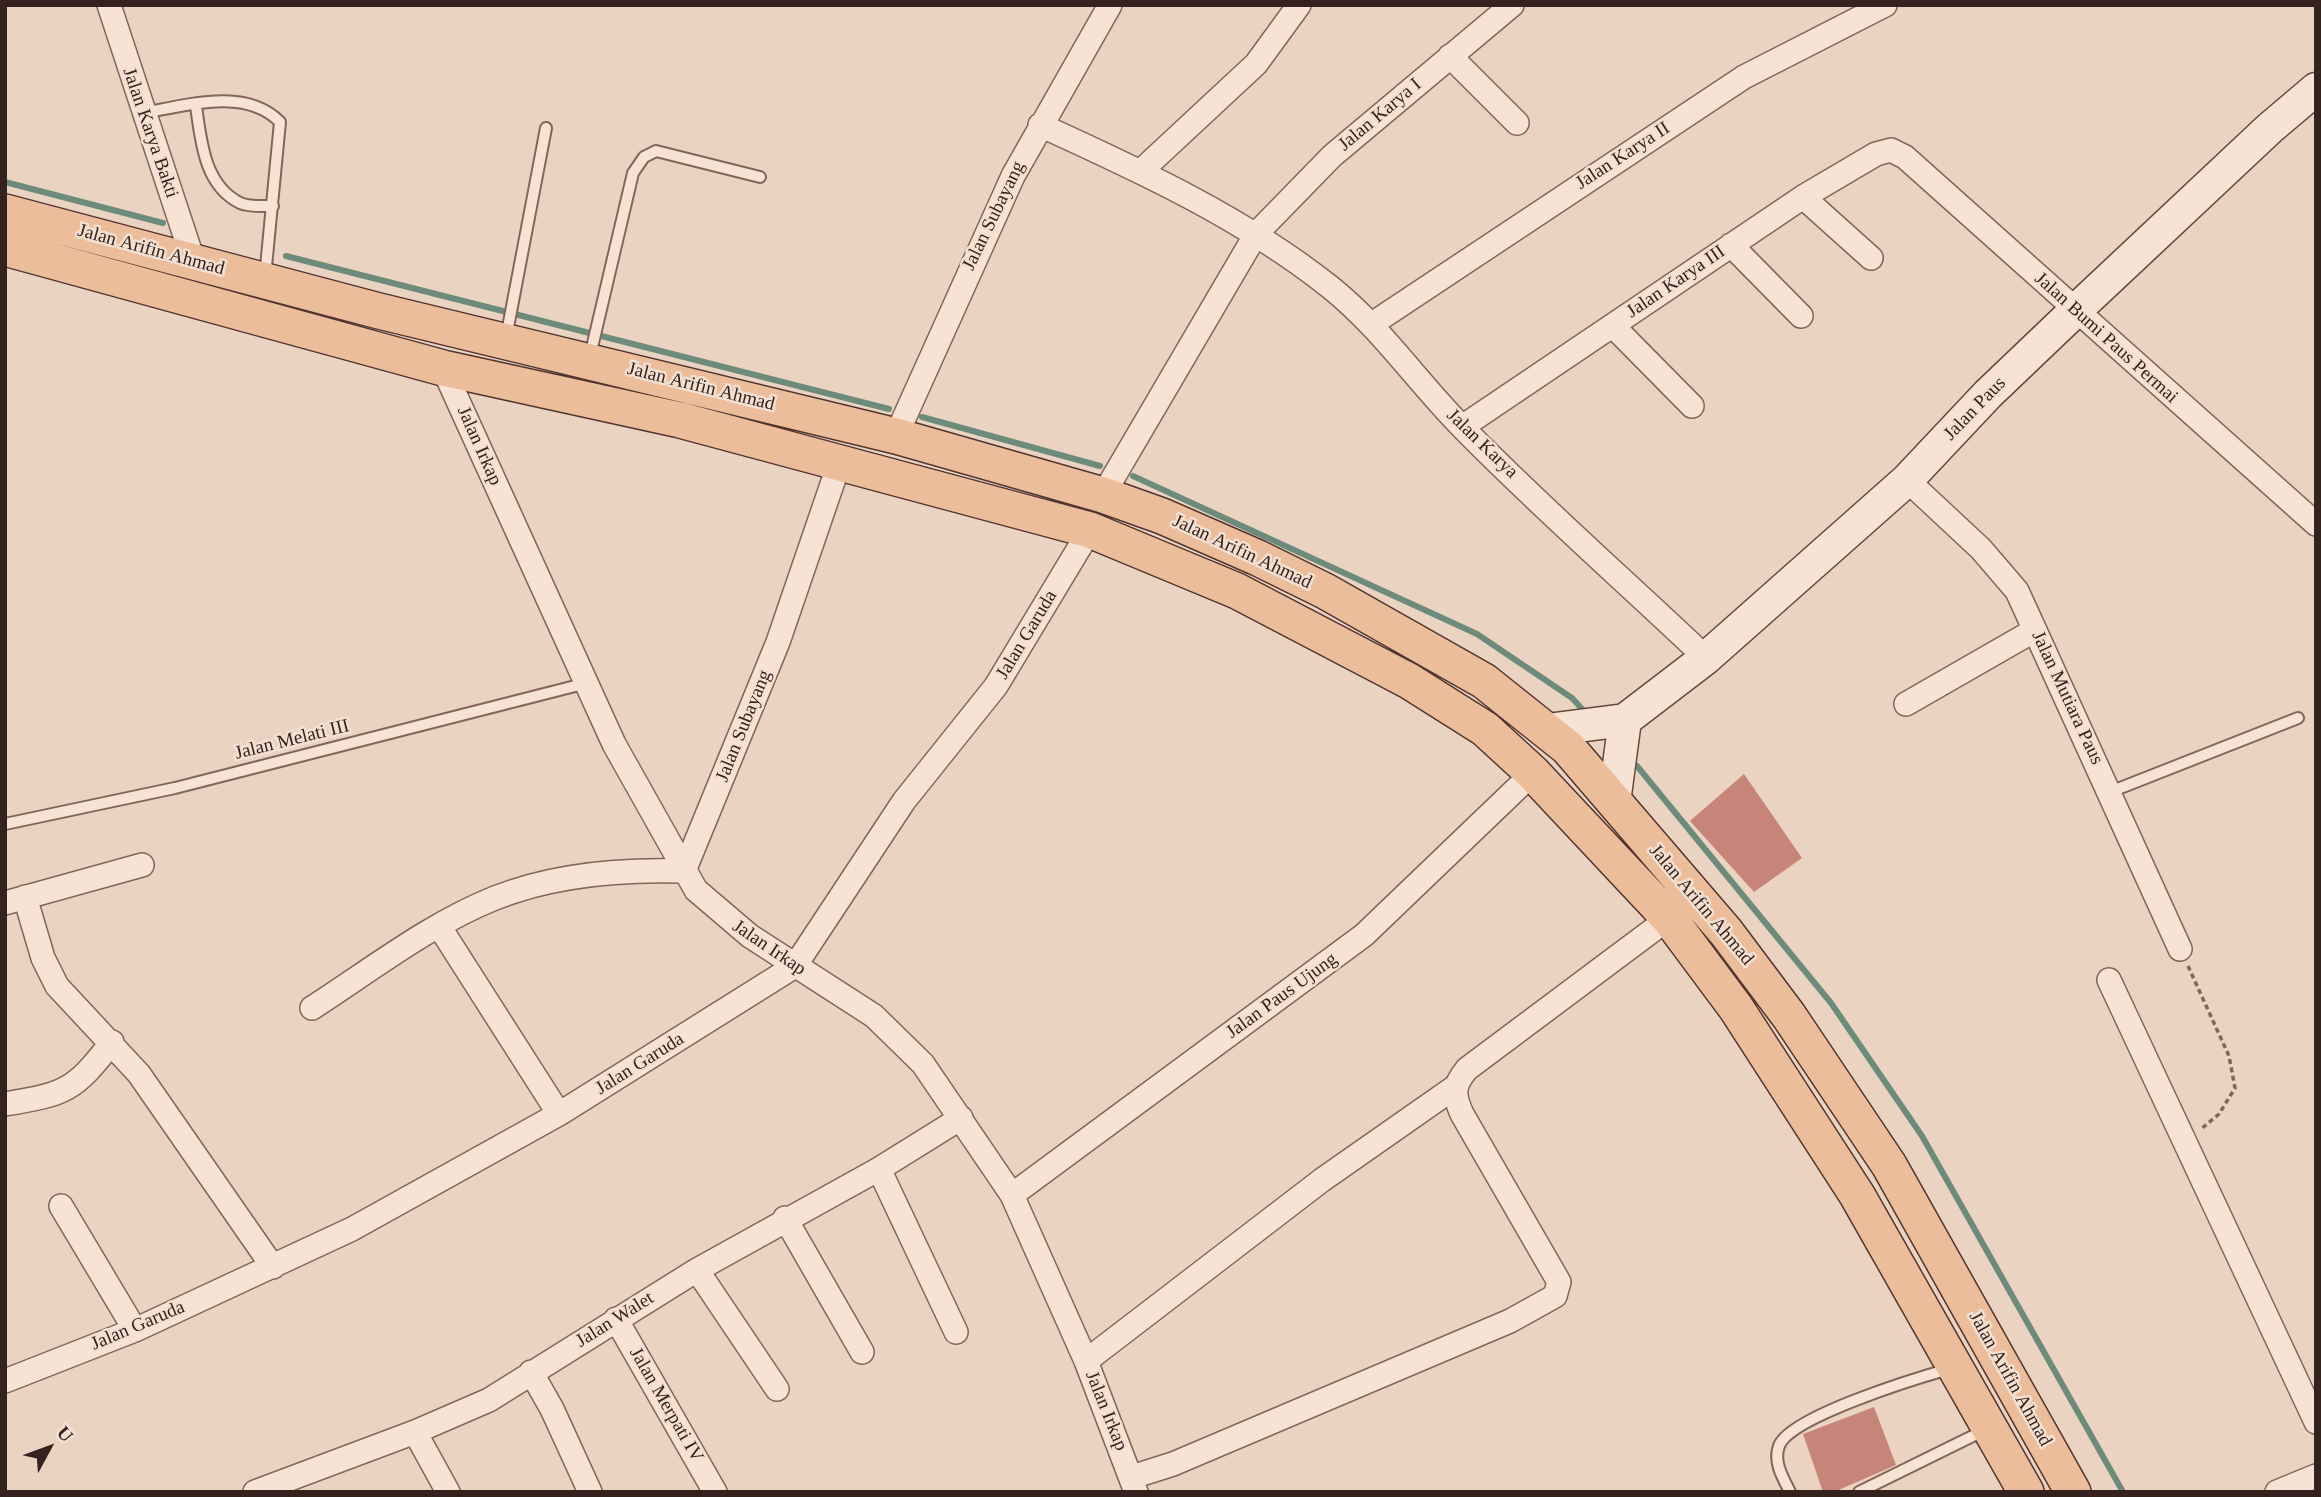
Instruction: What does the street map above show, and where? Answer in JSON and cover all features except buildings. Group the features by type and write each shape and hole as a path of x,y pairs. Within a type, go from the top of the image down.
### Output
{"main road":[{"name":"Jalan Paus","path":"1625,720 1706,658 1907,480 1988,394 2075,310 2270,128 2316,89"},
{"name":"Jalan Arifin Ahmad","path":"5,212 379,311 509,323 593,343 896,436 1103,495 1204,533 1325,591 1474,675 1547,730 1614,802 1726,932 1789,1016 1889,1165 2073,1492"},
{"name":"Jalan Arifin Ahmad","path":"5,248 443,368 680,420 1090,530 1237,590 1409,681 1485,729 1533,773 1669,918 1736,1008 1791,1090 1907,1280 2026,1492"},
{"path":"370,346 379,311"},
{"path":"1547,730 1625,720 1614,802"},
{"path":"1907,1280 1943,1261"}],"street":[{"name":"Jalan Karya Bakti","path":"110,5 193,260"},
{"name":"Jalan Subayang","path":"896,436 962,284 1040,125 1110,5"},
{"path":"1141,171 1256,64 1299,5"},
{"name":"Jalan Karya I","path":"1256,234 1332,156 1513,5"},
{"name":"Jalan Karya II","path":"1372,324 1744,77 1885,5"},
{"path":"1450,56 1517,123"},
{"name":"Jalan Karya","path":"1040,125 1141,171 1256,234 1322,281 1372,324 1462,427 1706,658"},
{"name":"Jalan Bumi Paus Permai","path":"1896,151 2316,524"},
{"name":"Jalan Karya III","path":"1462,427 1803,197 1877,154 1896,151"},
{"path":"1803,197 1871,258"},
{"path":"1103,495 1256,234"},
{"path":"1731,246 1801,316"},
{"path":"1613,326 1692,406"},
{"name":"Jalan Irkap","path":"443,368 614,744 684,871 707,903 795,966 874,1016 900,1039 961,1118 1012,1195 1086,1361 1134,1484"},
{"name":"Jalan Subayang","path":"684,871 778,642 840,461"},
{"name":"Jalan Mutiara Paus","path":"1907,480 2004,573 2017,591 2180,949"},
{"name":"Jalan Garuda","path":"5,1381 135,1329 374,1218 559,1114 795,966 904,801 996,686 1090,530"},
{"path":"1906,704 2035,630"},
{"name":"Jalan Paus Ujung","path":"1012,1195 1364,935 1533,773"},
{"path":"142,865 15,900 57,986 70,1003 111,1042 168,1115 273,1267"},
{"path":"312,1008 439,926 497,897 559,880 607,872 684,871"},
{"path":"1086,1361 1322,1180 1455,1087 1467,1069 1669,918"},
{"path":"439,926 559,1114"},
{"path":"2109,980 2183,1144 2316,1422"},
{"path":"5,1104 52,1096 70,1088 89,1072 111,1042"},
{"path":"1134,1484 1174,1464 1510,1321 1558,1293 1559,1282 1462,1114 1455,1099 1455,1087"},
{"name":"Jalan Walet","path":"255,1492 415,1432 489,1400 697,1270 879,1169 961,1118"},
{"path":"879,1169 956,1332"},
{"path":"61,1206 135,1329"},
{"path":"785,1219 862,1352"},
{"path":"697,1270 777,1389"},
{"name":"Jalan Merpati IV","path":"616,1319 715,1492"},
{"path":"531,1372 552,1409 590,1492"},
{"path":"415,1432 448,1492"},
{"path":"2277,1492 2316,1476"}],"lane":[{"path":"143,113 232,100 266,108 280,122 265,280"},
{"path":"196,106 203,151 215,183 241,204 273,206"},
{"path":"509,323 546,128"},
{"path":"593,343 633,173 644,157 656,151 760,177"},
{"name":"Jalan Melati III","path":"5,824 175,788 586,683"},
{"path":"2110,792 2298,718"},
{"path":"1790,1492 1776,1458 1779,1443 1794,1429 1877,1391 1955,1367"},
{"path":"1859,1492 1989,1427"}],"path":[{"path":"2180,949 2229,1056 2235,1088 2219,1114 2183,1144"}],"waterway":[{"path":"5,182 163,223"},
{"path":"286,256 889,409"},
{"path":"922,417 1100,466"},
{"path":"1133,476 1477,634 1572,698 1583,710"},
{"path":"1637,766 1831,1003 1922,1136 2123,1492"}]}
